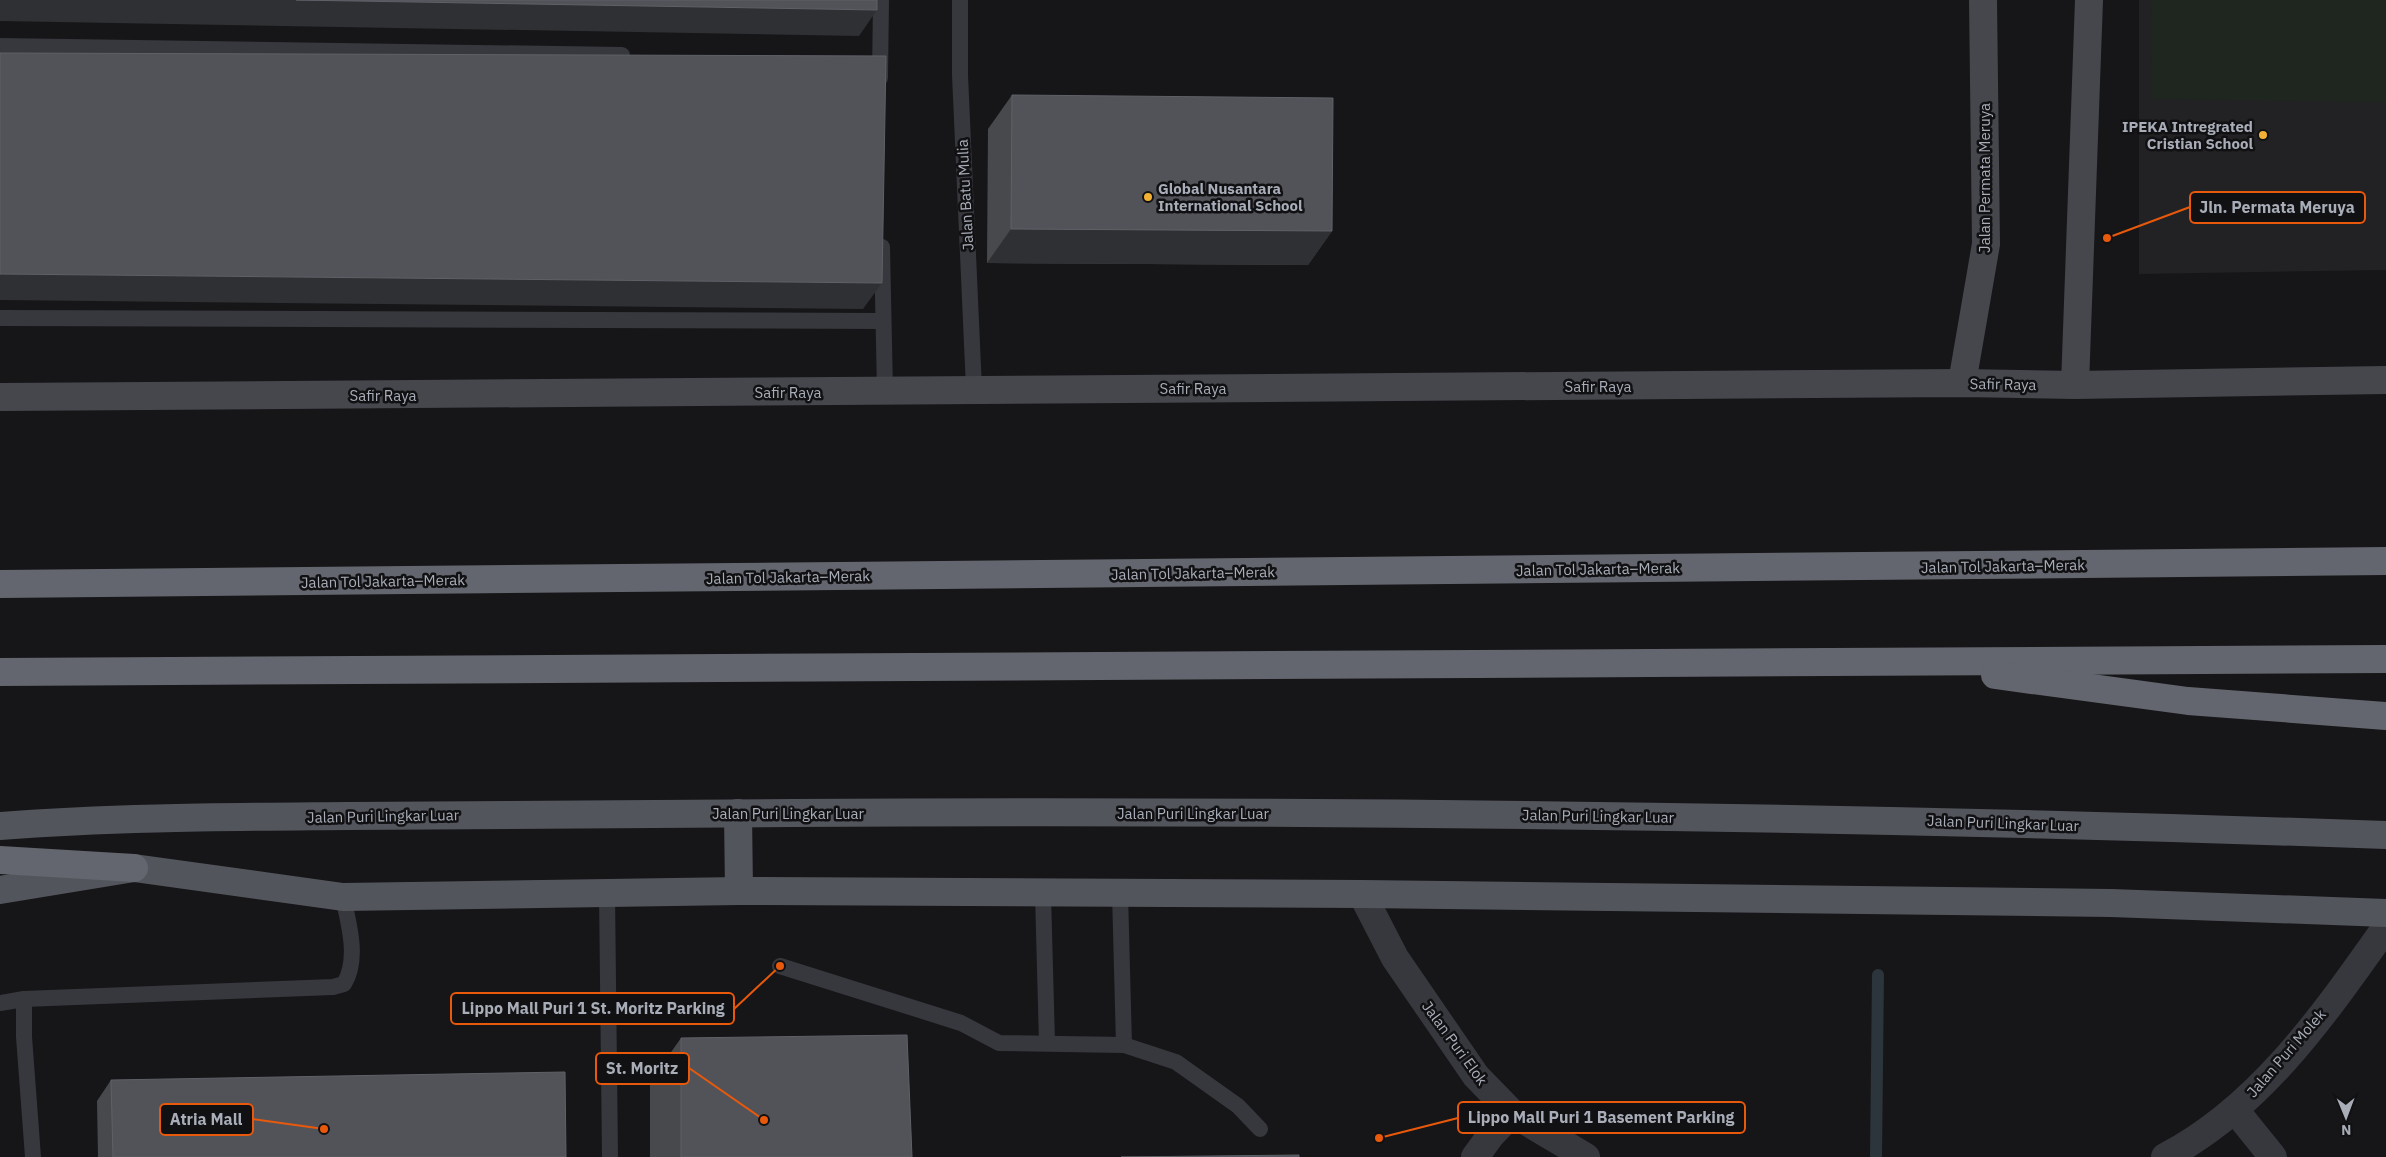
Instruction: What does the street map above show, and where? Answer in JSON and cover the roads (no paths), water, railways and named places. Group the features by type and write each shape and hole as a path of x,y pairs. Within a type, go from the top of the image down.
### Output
{"highway":[{"name":"Jalan Tol Jakarta–Merak","path":"0,584 2386,561"},
{"path":"0,672 2386,659"},
{"path":"1891,661 2188,701 2386,716"},
{"path":"0,860 134,868"}],"main road":[{"name":"Jalan Puri Lingkar Luar","path":"0,826 42,822 267,817 738,813 1306,813 1891,820 2386,835"},
{"path":"738,813 739,891"},
{"path":"0,890 134,868 343,897 739,891 1044,894 1362,894 2111,903 2386,914"}],"street":[{"name":"Jalan Permata Meruya","path":"1962,384 1986,244 1983,0"},
{"path":"2075,385 2089,0"},
{"name":"Safir Raya","path":"0,397 974,389 2075,385 2386,380"},
{"name":"Jalan Puri Elok","path":"1362,894 1395,958 1476,1076 1512,1113 1586,1157"},
{"name":"Jalan Puri Molek","path":"2165,1157 2235,1110 2288,1056 2343,988 2386,927"},
{"path":"2235,1110 2273,1157"},
{"path":"1475,1157 1491,1135 1512,1113"}],"lane":[{"path":"880,97 881,0"},
{"name":"Jalan Batu Mulia","path":"960,0 960,75 974,389"},
{"path":"0,46 643,55"},
{"path":"860,58 879,59"},
{"path":"882,232 885,391"},
{"path":"0,318 883,322"},
{"path":"607,893 610,1157"},
{"path":"1120,893 1124,1045"},
{"path":"1044,894 1047,1043"},
{"path":"0,1003 24,999 333,987 344,984 352,972 351,937 343,897"},
{"path":"780,966 961,1023 999,1043 1124,1045 1176,1062 1238,1106 1260,1129"},
{"path":"24,999 24,1037 33,1157"}],"waterway":[{"path":"1876,1157 1878,975"}],"place":[{"name":"IPEKA Intregrated Cristian School","path":"2263,135"},
{"name":"Global Nusantara International School","path":"1148,197"},
{"name":"Jln. Permata Meruya","path":"2107,238"},
{"name":"Lippo Mall Puri 1 St. Moritz Parking","path":"780,966"},
{"name":"St. Moritz","path":"764,1120"},
{"name":"Atria Mall","path":"324,1129"},
{"name":"Lippo Mall Puri 1 Basement Parking","path":"1379,1138"}]}
